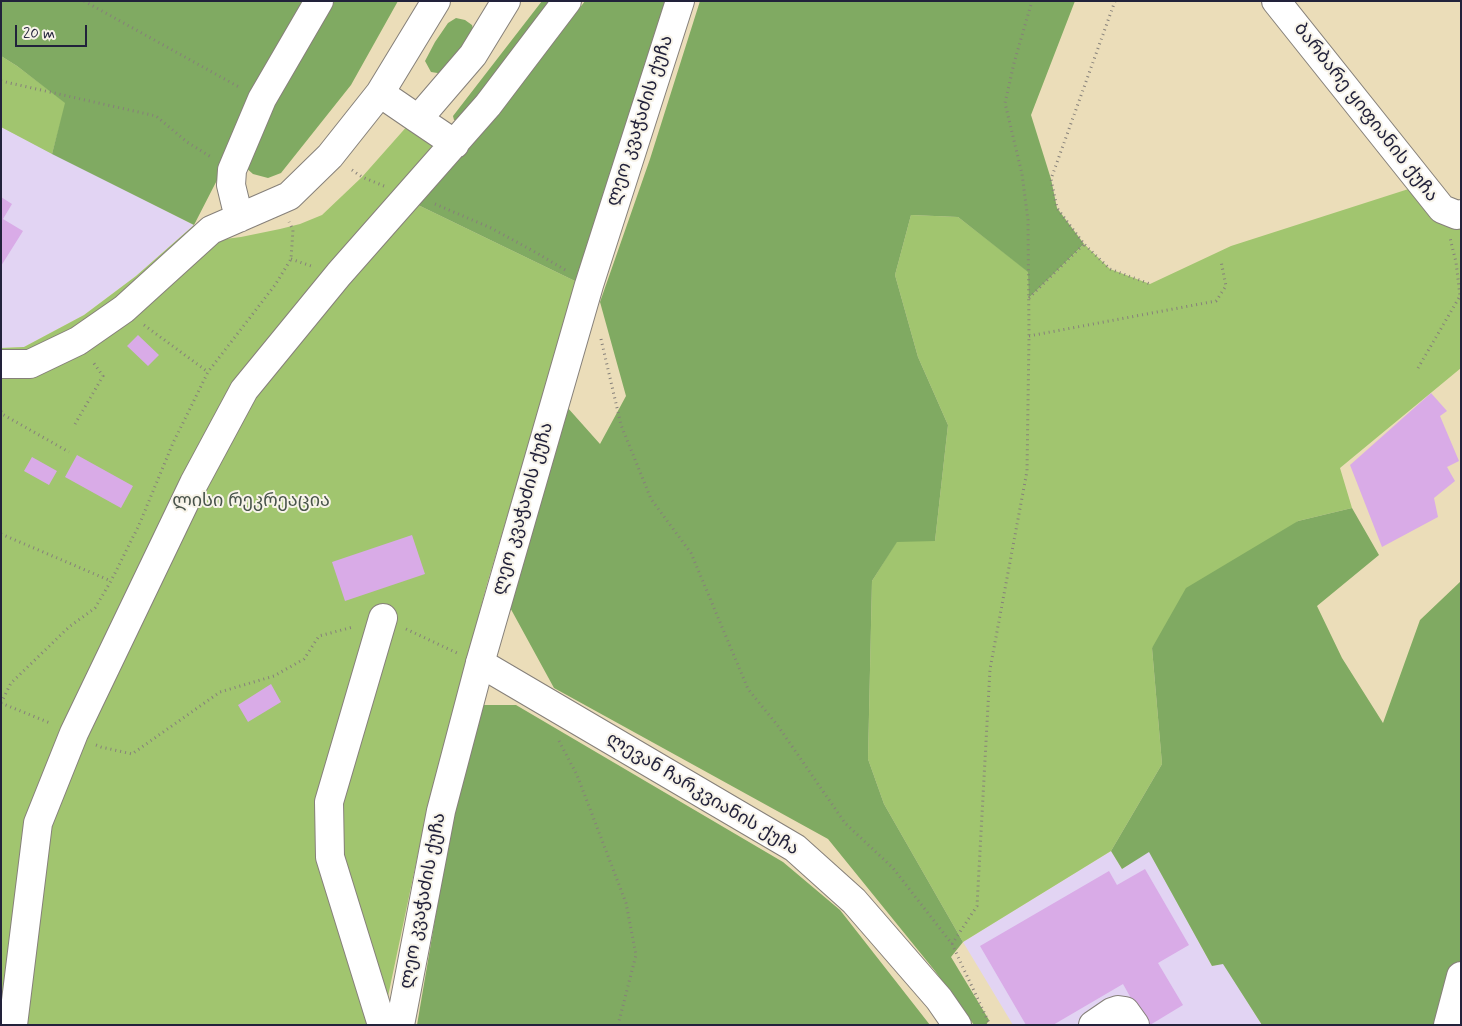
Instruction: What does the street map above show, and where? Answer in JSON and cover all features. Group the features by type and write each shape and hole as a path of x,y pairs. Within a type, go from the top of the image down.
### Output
{"street":[{"path":"239,218 231,185 232,170 262,99 319,1"},
{"path":"1,364 30,364 78,341 124,309 211,230 285,199 330,156 380,93 436,1"},
{"path":"418,118 473,55 506,1"},
{"path":"14,1025 38,823 74,733 194,484 244,390 339,274 488,105 568,1"},
{"name":"ლეო კვაჭაძის ქუჩა","path":"400,1025 441,811 480,663 588,285 680,1"},
{"name":"ბარბარე ყიფიანის ქუჩა","path":"1276,1 1451,212"},
{"path":"380,93 454,144"},
{"path":"382,1025 330,857 329,802 383,618"},
{"name":"ლევან ჩარკვიანის ქუჩა","path":"480,663 795,848 854,901 939,999 957,1025"},
{"path":"1448,1025 1461,976"},
{"path":"19,979 28,1025"},
{"path":"1093,1025 1118,1010 1125,1011 1135,1025"}],"path":[{"path":"84,1 262,99"},
{"path":"952,944 977,906 990,669 1027,471 1028,220 1022,174 1005,103 1014,63 1032,1"},
{"path":"1115,1 1051,179 1057,208 1084,244 1110,269 1150,284"},
{"path":"1,81 156,116 187,142 232,170"},
{"path":"408,195 442,206 491,228 535,252 588,285"},
{"path":"74,733 1,703 11,683 69,627 95,608 111,581 139,525 173,443 208,372 275,285 290,259 293,230 285,199"},
{"path":"1418,368 1460,296 1451,212"},
{"path":"1029,298 1084,244"},
{"path":"1029,336 1216,301 1226,286 1221,261"},
{"path":"124,309 208,372"},
{"path":"600,331 621,425 651,499 691,553 748,689 778,726 845,823 893,868 952,944 990,1025"},
{"path":"75,424 103,376 78,341"},
{"path":"1,411 2,414 69,452"},
{"path":"1,534 111,581"},
{"path":"100,747 132,754 220,692 274,676 304,659 319,636 383,618 480,663"},
{"path":"559,740 577,775 626,903 636,955 618,1025"}],"shaded area":[{"path":"1,127 194,225 136,276 84,315 24,347 1,348"},
{"path":"1111,851 1122,869 1149,851 1212,966 1223,963 1262,1025 1013,1025 963,942"}],"green space":[{"path":"1,1 398,1 351,85 281,173 268,178 253,174 245,167 233,149 194,225 52,154 65,103 1,56"},
{"path":"542,1 558,1 460,120 454,120 453,116"},
{"path":"585,1 669,1 577,282 416,204 460,157 534,68"},
{"path":"700,1 1075,1 1031,115 1051,179 1057,208 1084,244 1029,298 1028,272 958,217 911,215 895,275 918,357 948,425 935,541 897,542 872,581 868,759 884,804 963,942 951,957 989,1020 986,1025 974,1025 935,971 828,839 554,688 507,602 567,407 600,444 626,396 600,302 650,159"},
{"path":"456,18 465,20 472,25 474,32 444,74 431,72 425,61 448,23"},
{"path":"1,56 66,103 52,154 1,127"},
{"name":"ლისი რეკრეაცია","path":"409,124 433,139 433,153 416,204 577,282 487,584 428,806 382,1025 1,1025 1,348 24,347 84,315 136,276 194,225 217,240 280,229 300,224 322,215 362,177"},
{"path":"1421,185 1461,214 1461,368 1340,468 1352,508 1298,521 1152,648 1162,764 1111,851 963,942 884,804 868,759 872,581 897,541 935,541 948,425 918,357 895,275 911,215 958,217 1029,272 1029,298 1084,244 1110,269 1150,284 1231,246"},
{"path":"1352,508 1379,555 1317,606 1342,658 1383,723 1420,620 1461,581 1461,1025 1262,1025 1223,964 1212,966 1149,852 1122,869 1111,851 1162,764 1152,648 1186,588 1298,521"},
{"path":"483,705 516,705 783,862 840,910 930,1025 417,1025 453,814"}],"building":[{"path":"1,197 12,204 3,219 23,231 1,266"},
{"path":"138,335 159,355 148,366 127,346"},
{"path":"1431,393 1447,411 1440,416 1459,461 1447,467 1455,481 1434,498 1438,517 1382,547 1350,465"},
{"path":"77,455 133,486 121,508 65,477"},
{"path":"32,457 57,471 49,485 24,471"},
{"path":"412,535 425,574 345,601 332,562"},
{"path":"271,684 281,702 248,722 238,705"},
{"path":"1145,869 1189,945 1158,963 1183,1005 1150,1025 1146,1025 1123,984 1053,1025 1026,1025 980,946 1109,871 1117,885"}]}
